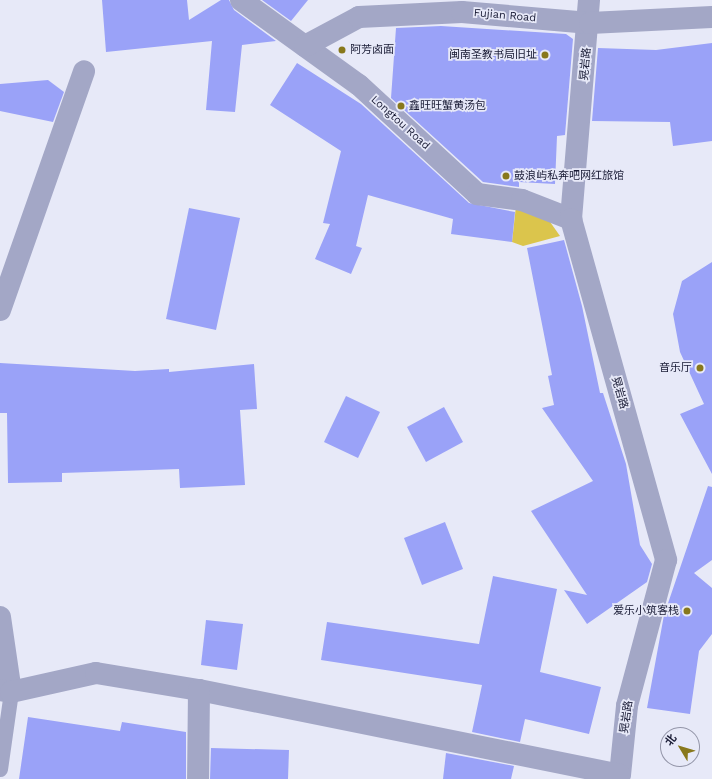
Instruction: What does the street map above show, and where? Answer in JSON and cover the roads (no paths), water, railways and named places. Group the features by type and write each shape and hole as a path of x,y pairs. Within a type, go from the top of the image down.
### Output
{"street":[{"name":"Longtou Road","path":"241,0 359,85 477,194 522,200 571,218"},
{"name":"晃岩路","path":"590,0 590,23 571,218 666,560 627,706 622,777"},
{"name":"Fujian Road","path":"305,46 359,17 462,12 590,23 712,17"},
{"path":"0,310 84,71"},
{"path":"0,617 6,691 96,673 199,690 622,777"},
{"path":"198,779 199,690"}],"lane":[{"path":"0,769 6,691"}],"place":[{"name":"阿芳卤面","path":"342,50"},
{"name":"闽南圣教书局旧址","path":"545,55"},
{"name":"鑫旺旺蟹黄汤包","path":"401,106"},
{"name":"鼓浪屿私奔吧网红旅馆","path":"506,176"},
{"name":"音乐厅","path":"700,368"},
{"name":"爱乐小筑客栈","path":"687,611"}]}
